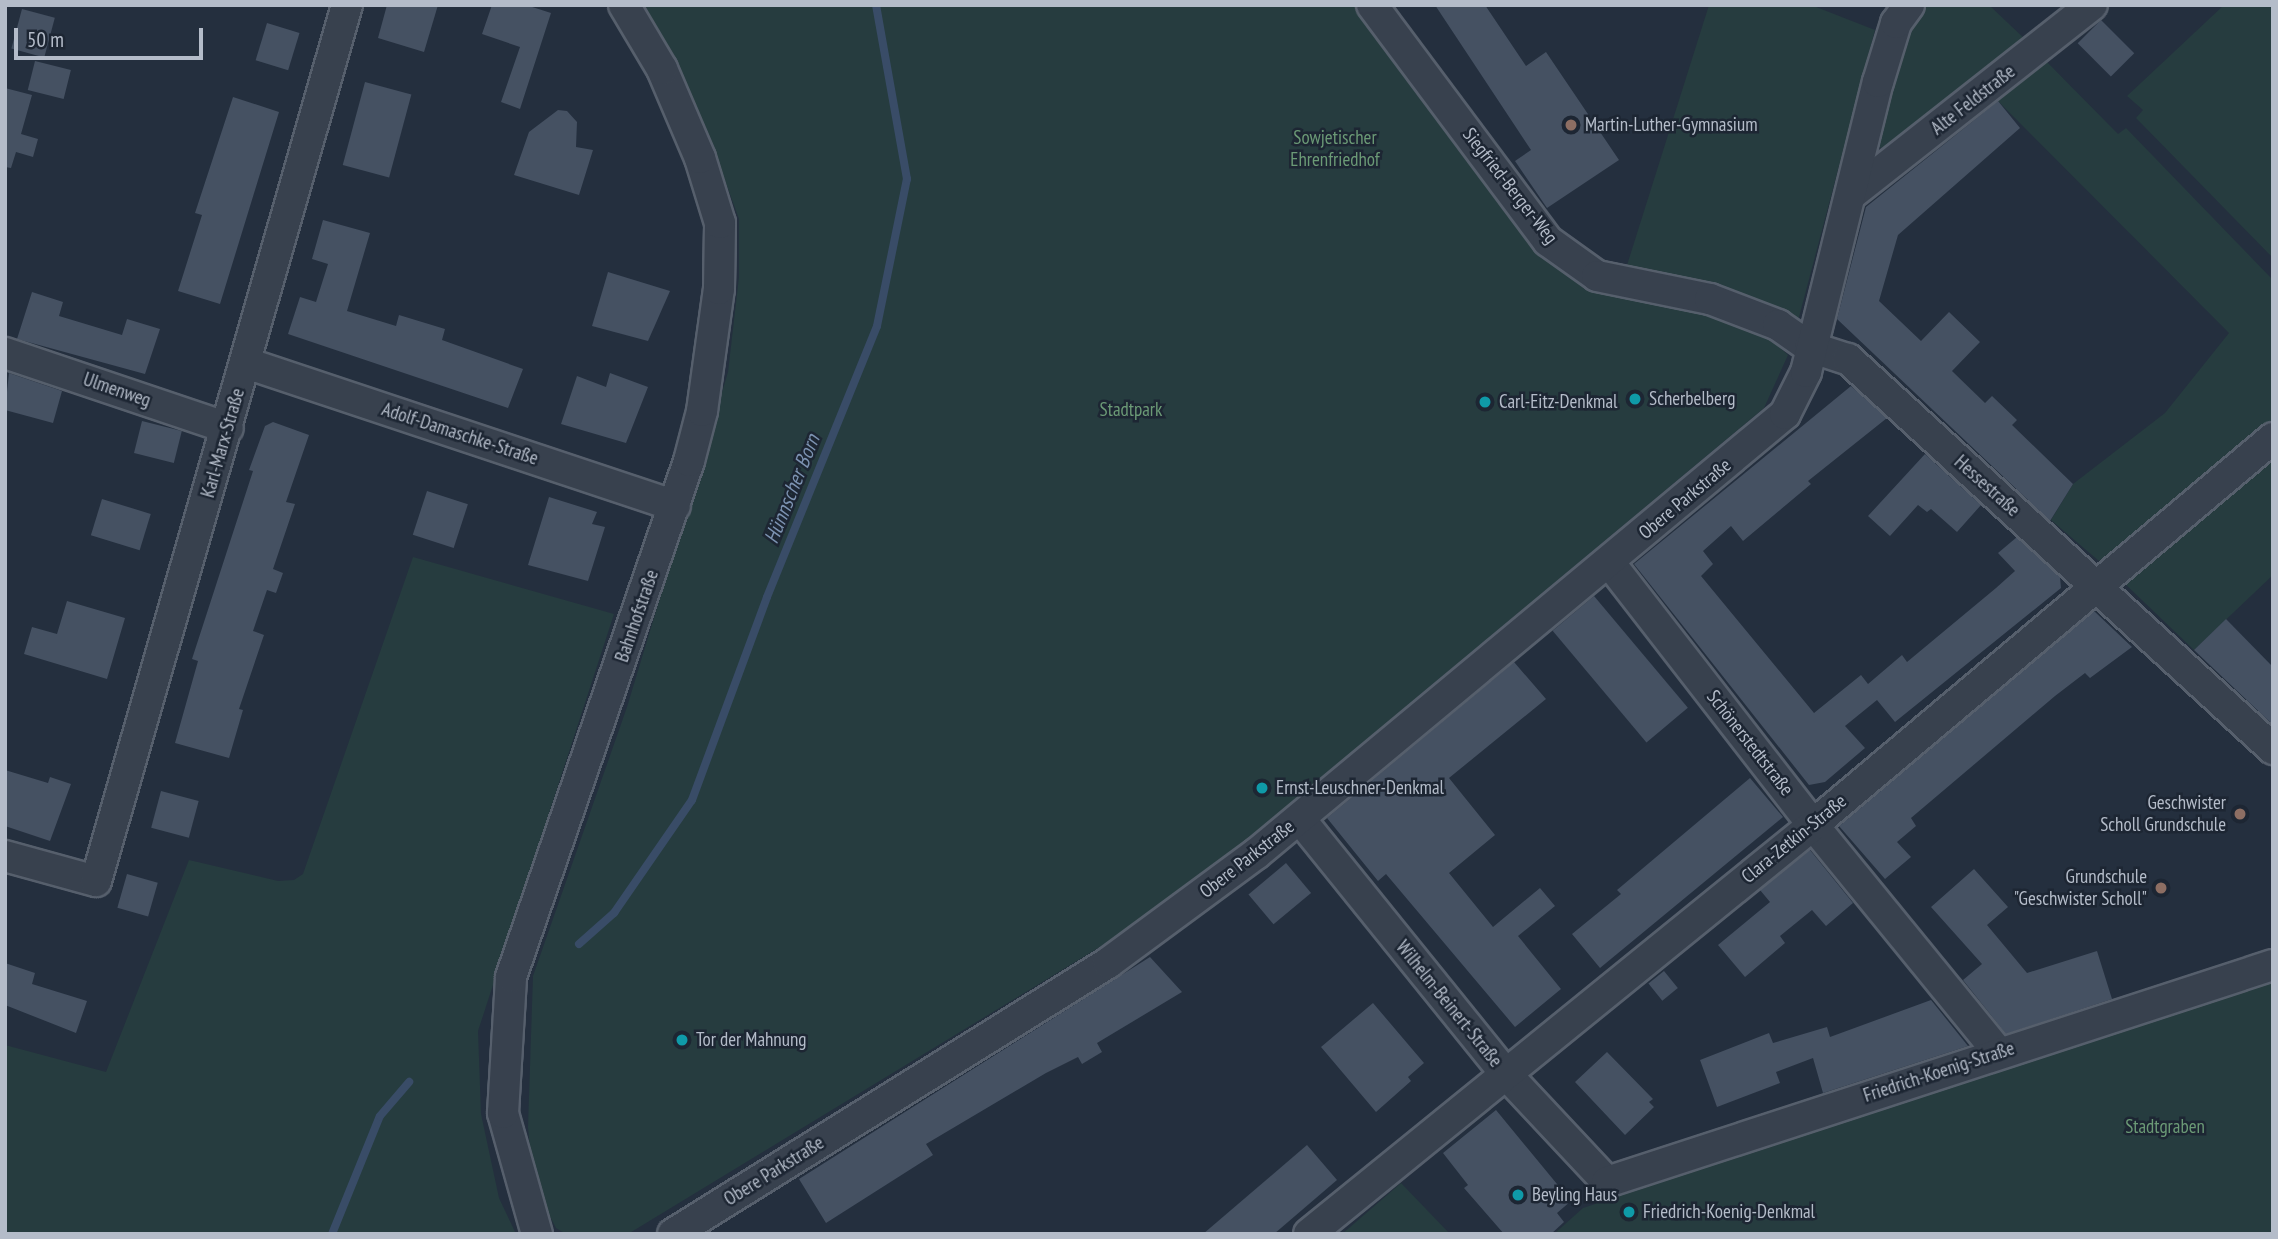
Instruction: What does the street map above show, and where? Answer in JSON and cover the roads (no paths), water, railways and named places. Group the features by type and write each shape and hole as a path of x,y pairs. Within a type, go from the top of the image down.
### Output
{"street":[{"name":"Karl-Marx-Straße","path":"5,856 96,881 228,428 347,5"},
{"name":"Bahnhofstraße","path":"537,1234 503,1113 510,977 675,506 702,411 719,289 720,223 700,158 662,69 624,5"},
{"name":"Siegfried-Berger-Weg","path":"1372,5 1548,241 1597,276 1710,299 1777,325 1810,347"},
{"path":"1810,347 1896,23 1909,5"},
{"name":"Alte Feldstraße","path":"1853,193 2092,5"},
{"name":"Obere Parkstraße","path":"673,1234 1108,963 1300,819 1785,414 1806,372 1810,347"},
{"name":"Hessestraße","path":"1810,347 1848,359 2273,749"},
{"name":"Ulmenweg","path":"5,353 228,428"},
{"name":"Adolf-Damaschke-Straße","path":"246,363 675,506"},
{"name":"Clara-Zetkin-Straße","path":"1309,1234 1813,825 2095,585 2273,438"},
{"name":"Schönerstedtstraße","path":"1609,562 1813,825 1999,1052"},
{"name":"Wilhelm-Beinert-Straße","path":"1300,819 1505,1073 1607,1182"},
{"name":"Friedrich-Koenig-Straße","path":"1607,1182 1999,1052 2273,965"}],"waterway":[{"name":"Hünnscher Born","path":"579,944 614,913 692,800 767,597 877,326 907,179 876,5"},
{"name":"Hünnscher Born","path":"332,1234 380,1116 409,1082"}],"place":[{"name":"Martin-Luther-Gymnasium","path":"1571,125"},
{"name":"Scherbelberg","path":"1635,399"},
{"name":"Carl-Eitz-Denkmal","path":"1485,402"},
{"name":"Ernst-Leuschner-Denkmal","path":"1262,788"},
{"name":"Geschwister Scholl Grundschule","path":"2240,814"},
{"name":"Grundschule \"Geschwister Scholl\"","path":"2161,888"},
{"name":"Tor der Mahnung","path":"682,1040"},
{"name":"Beyling Haus","path":"1518,1195"},
{"name":"Friedrich-Koenig-Denkmal","path":"1629,1212"}],"park label":[{"name":"Sowjetischer Ehrenfriedhof","path":"1335,149"},
{"name":"Stadtpark","path":"1131,410"},
{"name":"Stadtgraben","path":"2165,1127"}]}
